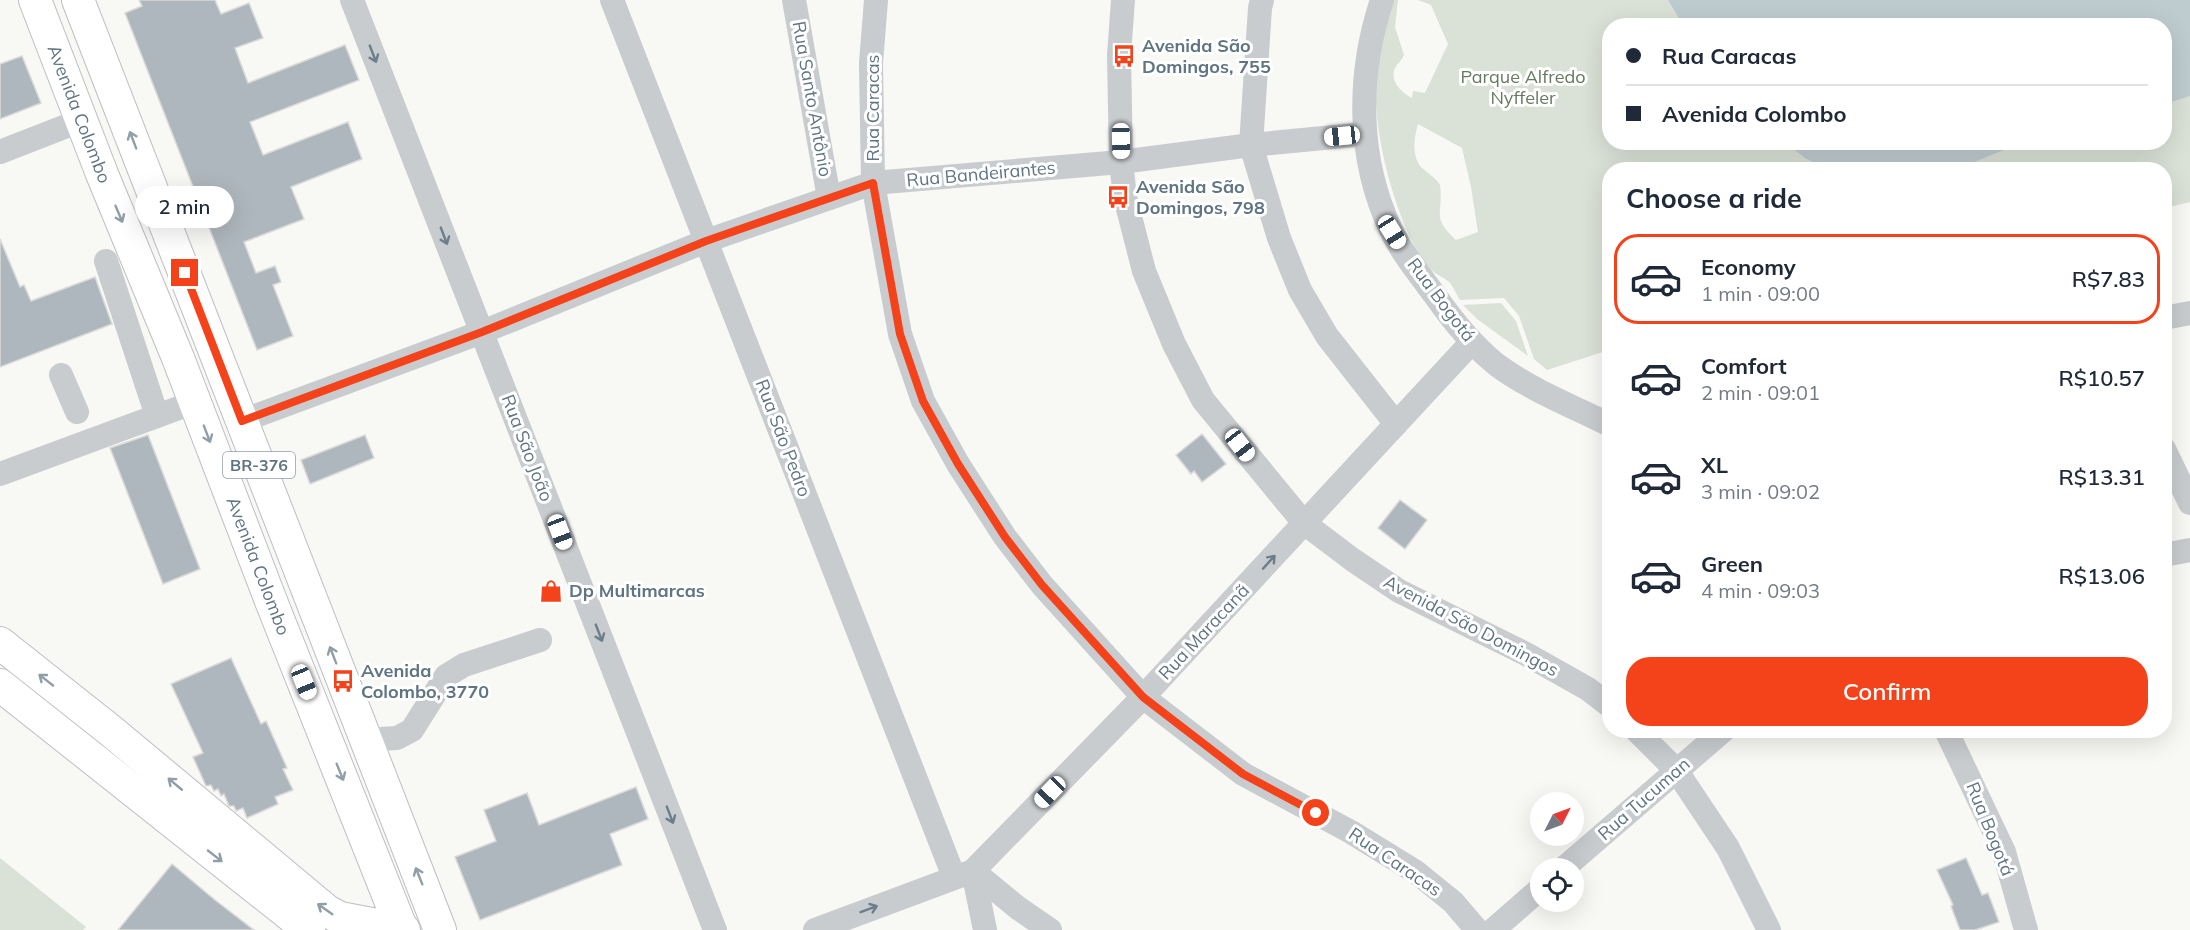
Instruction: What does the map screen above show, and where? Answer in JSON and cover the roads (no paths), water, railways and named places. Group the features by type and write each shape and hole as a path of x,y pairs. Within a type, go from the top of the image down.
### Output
{"main road":[{"name":"Avenida Colombo","path":"36,0 102,174 195,402 403,929"},
{"name":"Avenida Colombo","path":"78,0 440,930"},
{"path":"102,174 131,186 152,189"},
{"path":"0,644 327,911 340,918 403,929"},
{"path":"0,685 309,930"},
{"path":"312,702 341,728 365,740"},
{"path":"71,741 91,716"}],"street":[{"name":"Rua São João","path":"352,0 716,930"},
{"name":"Rua São Pedro","path":"612,0 706,241 984,926"},
{"name":"Rua Santo Antônio","path":"794,0 829,198"},
{"name":"Rua Caracas","path":"876,0 872,63 873,183 900,334 923,401 958,464 1005,537 1042,585 1143,697 1243,774 1352,832 1416,872 1452,902 1478,930"},
{"name":"Avenida São Domingos","path":"1123,0 1119,55 1121,162 1125,197 1144,271 1174,344 1203,400 1304,523 1353,560 1399,591 1526,654 1602,700"},
{"path":"1262,0 1251,145 1279,238 1300,290 1327,336 1396,424"},
{"name":"Rua Bogotá","path":"1382,0 1367,53 1363,102 1365,134 1378,199 1392,232 1416,271 1471,343 1524,382 1602,420"},
{"path":"0,152 82,120"},
{"name":"Rua Bandeirantes","path":"242,421 482,332 706,241 873,183 1121,162 1251,145 1365,134"},
{"path":"106,261 157,416"},
{"path":"2172,316 2190,313"},
{"name":"Rua Maracanã","path":"814,930 963,874 1143,697 1471,343"},
{"path":"61,375 77,412"},
{"path":"0,474 195,402"},
{"path":"2172,466 2190,503"},
{"path":"2172,553 2190,550"},
{"path":"365,740 397,738 412,730 446,676 464,666 540,640"},
{"path":"1644,738 1676,770 1728,848 1769,930"},
{"name":"Rua Tucuman","path":"1575,858 1715,738"},
{"name":"Rua Bogotá","path":"1950,738 2004,852 2026,930"},
{"path":"963,874 1050,930"},
{"path":"1493,930 1530,898"},
{"path":"984,926 999,912 1018,908"}],"place":[{"name":"Avenida São Domingos, 755","path":"1124,56"},
{"name":"Avenida São Domingos, 798","path":"1118,197"},
{"name":"Dp Multimarcas","path":"551,591"},
{"name":"Avenida Colombo, 3770","path":"343,681"}],"park label":[{"name":"Parque Alfredo Nyffeler","path":"1523,88"}]}
